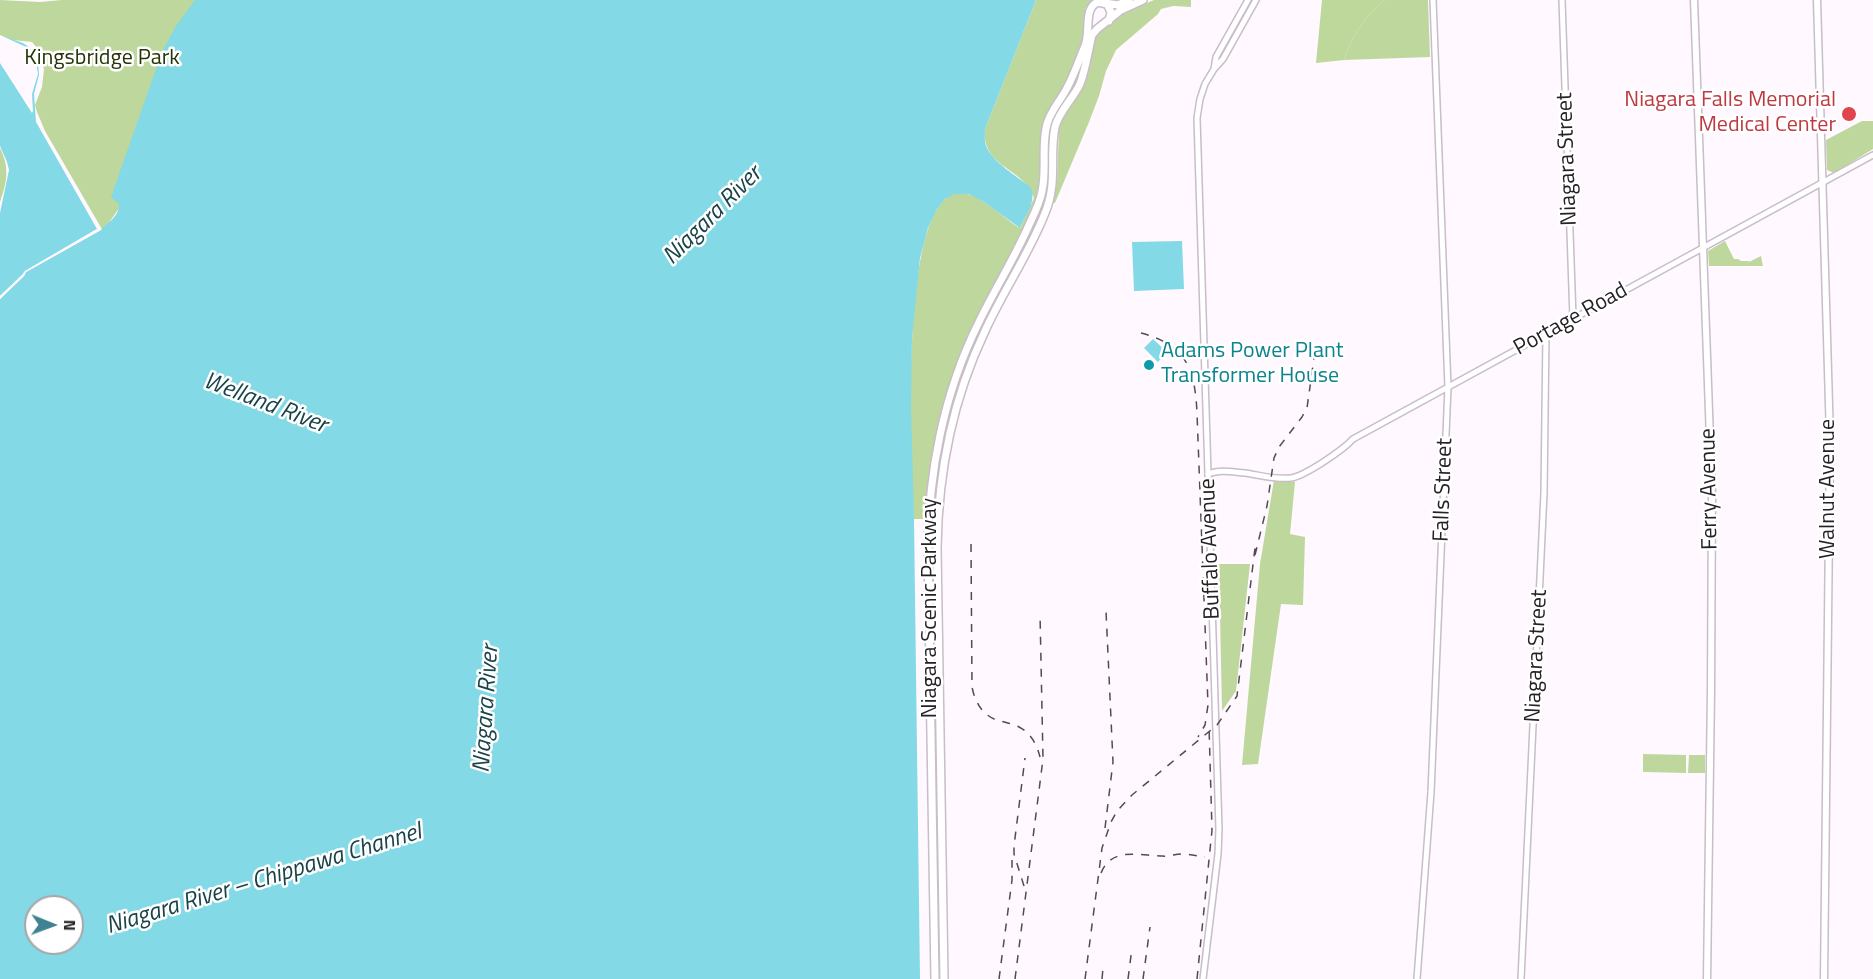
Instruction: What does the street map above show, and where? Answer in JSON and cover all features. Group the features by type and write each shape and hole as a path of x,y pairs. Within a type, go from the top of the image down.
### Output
{"highway":[{"path":"1129,0 1118,5 1104,2 1092,4 1088,16 1095,24 1107,22 1123,9 1143,0"},
{"path":"1104,2 1111,12 1107,22"},
{"name":"Niagara Scenic Parkway","path":"935,979 928,551 933,474 945,416 963,360 981,319 1015,257 1040,199 1044,180 1047,122 1069,86 1089,30 1088,16"},
{"name":"Niagara Scenic Parkway","path":"944,979 937,567 938,509 944,466 955,413 976,351 1024,260 1049,202 1053,181 1054,136 1058,121 1081,81 1093,34 1107,22"}],"main road":[{"name":"Ferry Avenue","path":"1694,0 1712,545 1707,979"},
{"name":"Walnut Avenue","path":"1817,0 1830,382 1831,494 1824,979"}],"street":[{"path":"1214,69 1216,58 1248,0"},
{"path":"1214,69 1222,61 1256,0"},
{"name":"Falls Street","path":"1417,979 1431,792 1448,387 1433,0"},
{"name":"Niagara Street","path":"1562,0 1574,318"},
{"name":"Buffalo Avenue","path":"1203,979 1219,829 1197,118 1200,96 1214,69"},
{"name":"Portage Road","path":"1208,474 1215,471 1226,471 1296,477 1343,449 1353,439 1873,154"},
{"name":"Niagara Street","path":"1521,979 1544,493 1546,333"}],"green space":[{"name":"Kingsbridge Park","path":"0,0 40,2 198,0 120,207 103,231 45,131 37,112 35,105 42,87 44,69 37,48 32,42 13,40 0,35"},
{"path":"1036,0 1093,0 1085,9 1085,33 1081,46 1065,84 1044,122 1041,180 1037,198 1006,267 977,317 959,359 931,464 926,519 914,519 912,341 916,288 924,242 938,208 957,193 965,193 981,200 1020,228 1034,198 1022,180 996,160 990,152 985,129"},
{"path":"1154,0 1191,0 1191,7 1173,6 1161,9 1116,50 1055,203 1053,202 1057,182 1059,128 1064,115 1084,82 1096,34 1123,13"},
{"path":"1322,0 1385,0 1360,27 1344,60 1316,63"},
{"path":"1385,0 1428,0 1430,57 1344,60 1360,27"},
{"path":"1862,121 1873,121 1873,149 1834,173 1827,170 1826,140"},
{"path":"0,148 5,162 6,175 0,202"},
{"path":"1725,241 1734,259 1750,261 1747,263 1761,256 1763,266 1709,266 1708,251"},
{"path":"1274,480 1295,482 1290,534 1305,537 1303,605 1281,604 1258,764 1242,765 1260,564"},
{"path":"1219,564 1250,564 1236,691 1222,711"},
{"path":"1643,754 1686,755 1686,773 1643,772"},
{"path":"1689,755 1705,755 1705,773 1688,773"}],"water":[{"path":"195,0 1036,0 985,129 985,143 990,154 1030,187 1033,197 1030,208 1020,228 969,194 954,194 945,199 937,209 928,228 920,258 912,338 911,408 920,979 0,979 0,299 26,272 101,230 115,216 119,204 111,197 162,52 176,26"},
{"path":"0,35 29,47 38,62 39,75 34,94 36,122 97,229 25,271 0,296 0,213 9,170 0,146 0,63 32,113 32,94 38,74 36,63 29,49"},
{"path":"1182,241 1184,289 1134,291 1132,242"},
{"path":"1153,339 1167,352 1158,362 1144,348"}],"pier":[{"path":"97,229 101,230 26,272 0,299 0,296 25,271"}],"railway":[{"path":"1141,333 1169,345 1186,361 1191,372 1196,398 1208,705 1205,725 1198,737"},
{"path":"1255,555 1267,506 1274,458 1279,447 1307,408 1314,358"},
{"path":"971,544 973,693 981,709 990,717 1017,726 1027,733 1040,757"},
{"path":"1085,979 1102,848 1111,822 1117,811 1132,795 1217,725 1237,696 1255,548"},
{"path":"1105,828 1113,762 1106,611"},
{"path":"1015,979 1043,759 1040,613"},
{"path":"1197,979 1212,830 1209,726"},
{"path":"1024,886 1014,854 1014,846 1025,758"},
{"path":"1101,873 1112,859 1128,854 1165,856 1184,854 1205,857"},
{"path":"999,979 1012,880 1012,860"},
{"path":"1143,979 1150,927"},
{"path":"1128,979 1132,948"},
{"path":"1102,979 1103,968"}],"place":[{"name":"Niagara Falls Memorial Medical Center","path":"1849,114"},
{"name":"Adams Power Plant Transformer House","path":"1149,365"}],"water label":[{"name":"Niagara River","path":"713,216"},
{"name":"Welland River","path":"265,404"},
{"name":"Niagara River","path":"487,709"},
{"name":"Niagara River – Chippawa Channel","path":"264,880"}]}
